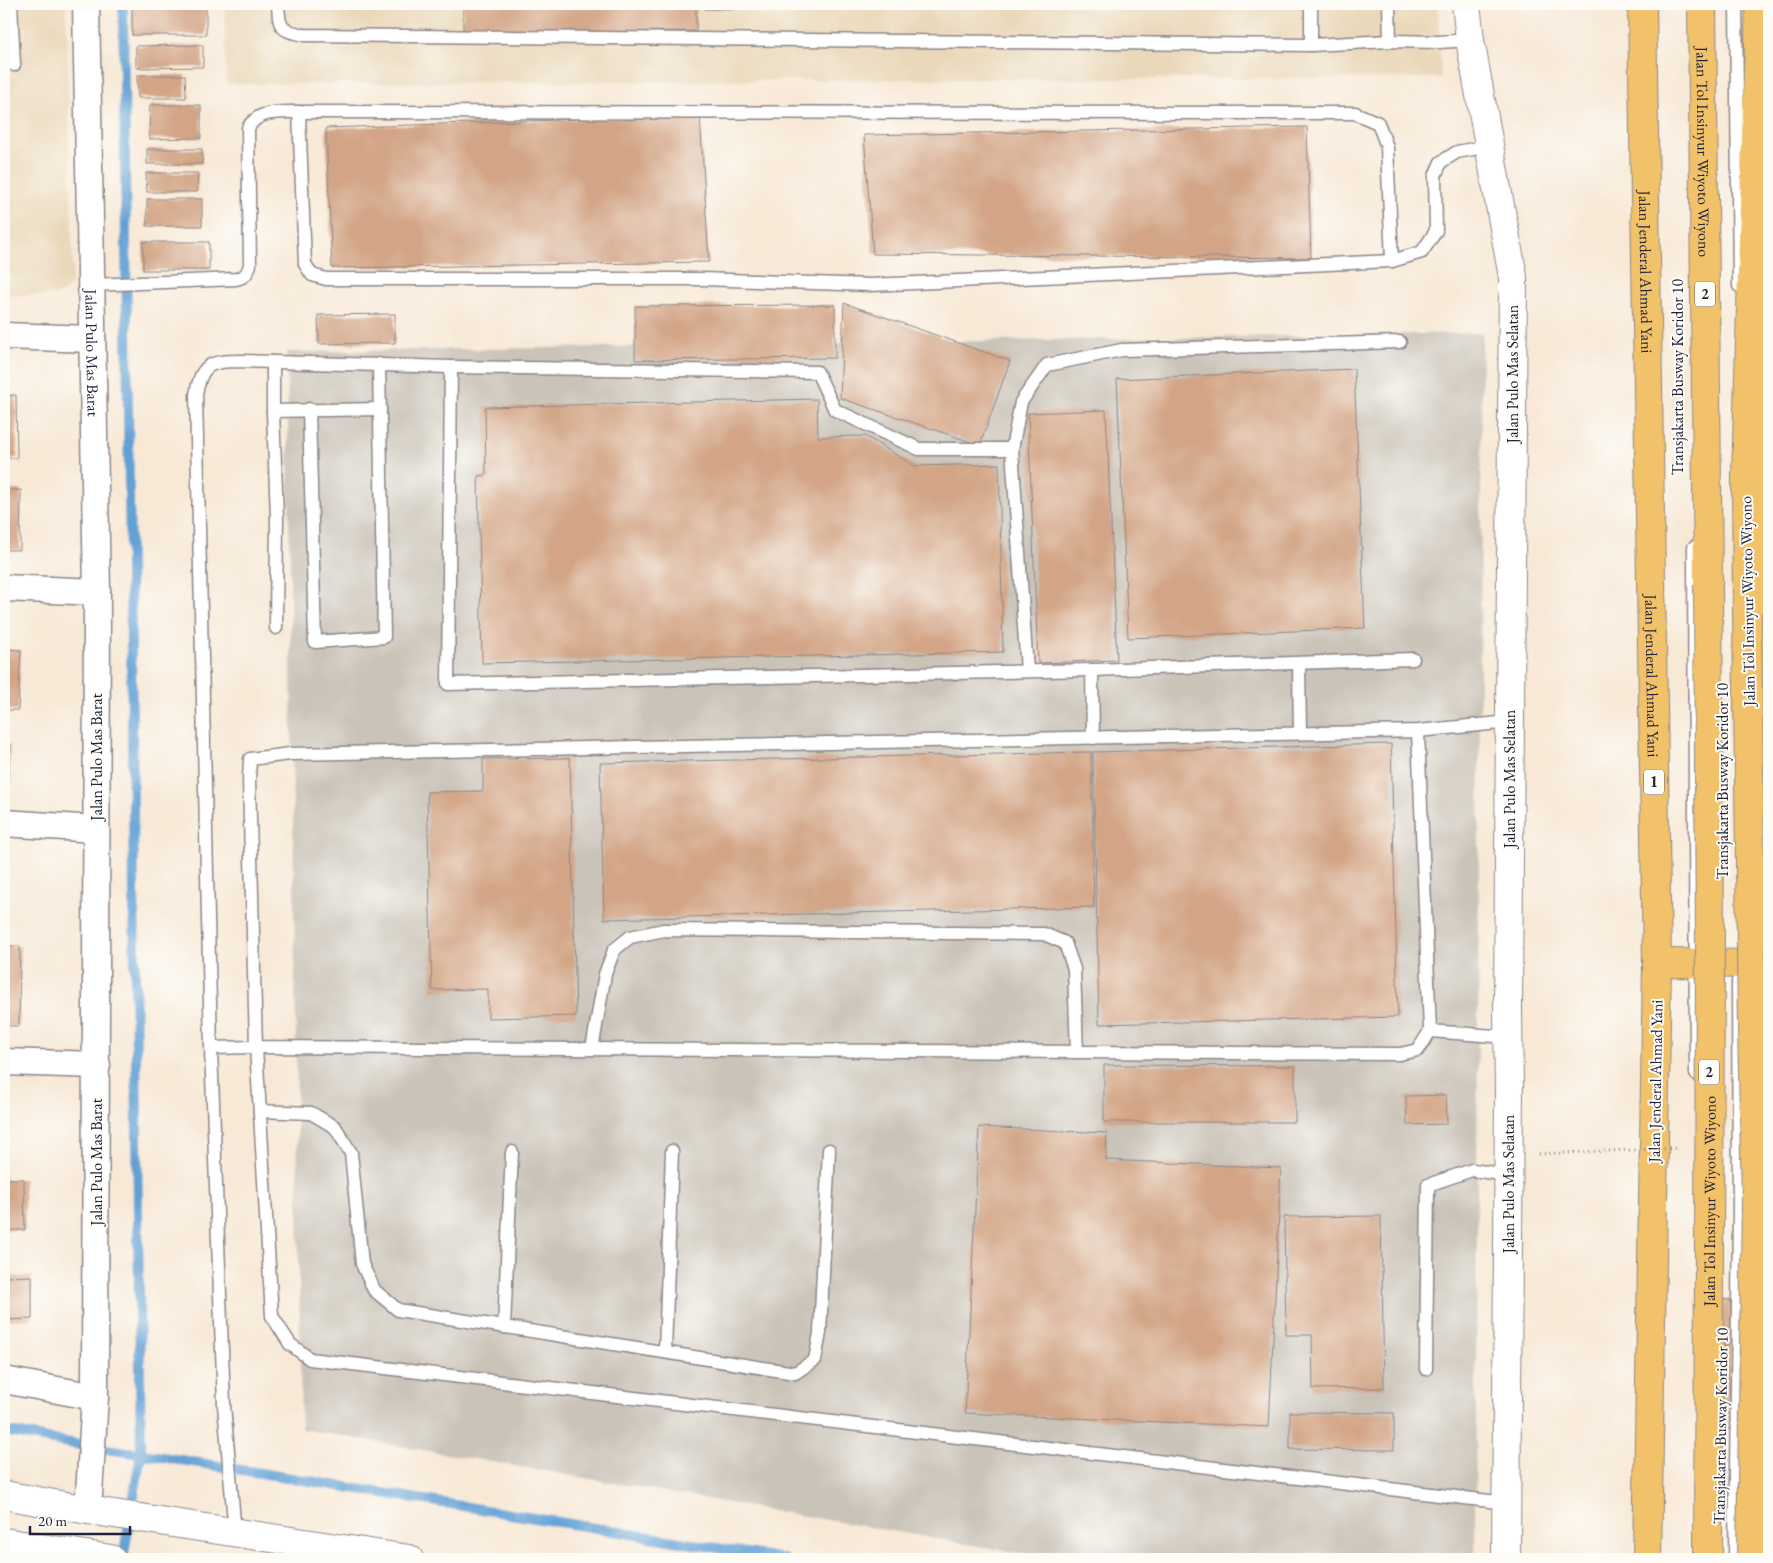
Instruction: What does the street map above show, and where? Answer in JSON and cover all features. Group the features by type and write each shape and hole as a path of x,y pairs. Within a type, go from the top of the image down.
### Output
{"highway":[{"name":"Jalan Jenderal Ahmad Yani","path":"1642,4 1658,963 1647,1559"},
{"name":"Jalan Tol Insinyur Wiyoto Wiyono","path":"1702,4 1708,585 1708,1559"},
{"name":"Jalan Tol Insinyur Wiyoto Wiyono","path":"1751,1559 1756,1198 1752,1030 1746,478 1760,4"},
{"path":"1769,96 1765,728 1769,757"},
{"path":"1658,963 1696,963 1738,958 1769,964"}],"street":[{"name":"Jalan Pulo Mas Barat","path":"86,4 103,284 92,339 97,592 95,829 97,1065 94,1409 90,1505"},
{"name":"Jalan Pulo Mas Selatan","path":"1466,4 1470,40 1513,277 1506,1559"},
{"path":"4,336 92,339"},
{"path":"4,588 97,592"},
{"path":"4,823 95,829"},
{"path":"4,1062 97,1065"},
{"path":"4,1380 94,1409"},
{"path":"4,1496 90,1505 172,1523 409,1559"},
{"path":"4,1542 90,1558"}],"lane":[{"path":"11,4 14,65"},
{"path":"278,4 280,27 288,32 304,35 1311,45 1390,41 1440,42 1470,40"},
{"path":"1311,4 1311,45"},
{"path":"1389,4 1390,41"},
{"name":"Transjakarta Busway Koridor 10","path":"1692,4 1693,363"},
{"name":"Transjakarta Busway Koridor 10","path":"1736,4 1739,358 1738,923"},
{"path":"299,112 305,264 312,275 326,279 702,279 870,285 1392,261 1422,252 1436,232 1435,176 1441,162 1457,152 1489,146"},
{"path":"103,284 236,279 243,277 248,272 250,265 248,128 252,121 259,116 272,113 299,112 1355,113 1378,123 1386,147 1392,261"},
{"path":"1028,671 1012,449 1021,402 1047,365 1122,350 1400,342"},
{"path":"236,1533 226,1432 211,1048 196,396 199,377 206,368 220,361 451,367 817,372 835,410 919,449 1012,449"},
{"path":"274,362 273,410 277,517 276,628"},
{"path":"309,409 315,642 384,637 379,364"},
{"path":"451,367 448,684 1092,670 1413,659"},
{"path":"273,410 380,409"},
{"name":"Transjakarta Busway Koridor 10","path":"1694,533 1696,1087"},
{"path":"1299,664 1300,733"},
{"path":"1092,670 1093,738"},
{"path":"1506,1503 310,1359 290,1344 272,1316 256,1047 248,780 250,759 290,754 1418,731 1510,722"},
{"path":"211,1048 1400,1054 1418,1050 1430,1031 1418,731"},
{"path":"592,1049 605,974 614,950 630,937 664,930 1044,934 1065,943 1074,969 1077,1052"},
{"name":"Transjakarta Busway Koridor 10","path":"1735,1559 1739,1216 1738,958"},
{"path":"1430,1031 1508,1037"},
{"path":"260,1111 311,1113 335,1127 352,1153 362,1264 374,1290 398,1310 795,1373 815,1360 820,1333 829,1150"},
{"path":"665,1352 672,1151"},
{"path":"504,1327 512,1152"},
{"path":"1426,1369 1428,1185 1472,1170 1508,1175"},
{"name":"Transjakarta Busway Koridor 10","path":"1697,1196 1698,1559"}],"path":[{"path":"1539,1154 1684,1148"}],"shaded area":[{"path":"4,4 66,4 73,273 70,285 64,292 55,295 4,295"},
{"path":"225,4 1438,4 1441,78 226,84"},
{"path":"1482,333 1475,1559 1053,1559 301,1429 287,352"}],"building":[{"path":"463,4 696,4 696,31 463,33"},
{"path":"705,4 904,4 904,6 705,9"},
{"path":"132,5 206,5 206,35 132,35"},
{"path":"203,45 203,67 136,68 136,46"},
{"path":"137,75 185,75 186,98 138,98"},
{"path":"150,105 201,105 201,138 149,139"},
{"path":"700,115 709,262 332,268 326,128"},
{"path":"1307,127 1311,258 873,254 864,135"},
{"path":"147,149 202,149 202,164 147,164"},
{"path":"146,173 198,173 197,192 147,192"},
{"path":"147,199 202,199 202,226 147,226"},
{"path":"143,242 209,242 209,270 143,270"},
{"path":"844,303 1010,361 980,445 840,398"},
{"path":"835,305 835,358 635,360 635,306"},
{"path":"395,314 395,343 319,344 318,315"},
{"path":"1354,369 1365,628 1128,638 1117,379"},
{"path":"16,395 17,458 4,458 4,396"},
{"path":"817,399 818,437 865,436 915,466 999,464 1003,652 482,663 478,476 486,475 485,407"},
{"path":"1106,410 1117,660 1038,663 1028,413"},
{"path":"4,490 21,490 20,550 4,550"},
{"path":"4,649 21,650 18,710 4,710"},
{"path":"1391,744 1398,1017 1099,1024 1093,752"},
{"path":"4,745 10,745 8,781 4,781"},
{"path":"1091,752 1094,907 604,919 600,763"},
{"path":"570,758 576,1016 488,1018 488,989 432,990 427,792 483,791 483,759"},
{"path":"4,946 20,946 19,1026 4,1026"},
{"path":"1104,1065 1295,1066 1295,1122 1104,1122"},
{"path":"1446,1095 1447,1124 1407,1125 1406,1096"},
{"path":"979,1127 1107,1133 1106,1160 1281,1168 1269,1427 965,1413"},
{"path":"4,1179 24,1179 25,1230 4,1230"},
{"path":"1381,1216 1384,1388 1313,1389 1312,1335 1286,1335 1284,1217"},
{"path":"32,1276 32,1319 4,1320 4,1277"},
{"path":"1705,1299 1731,1300 1730,1429 1704,1428"},
{"path":"1290,1412 1394,1413 1394,1450 1290,1449"}],"waterway":[{"path":"123,4 141,1454 123,1559"},
{"path":"4,1431 92,1447 784,1559"}]}
